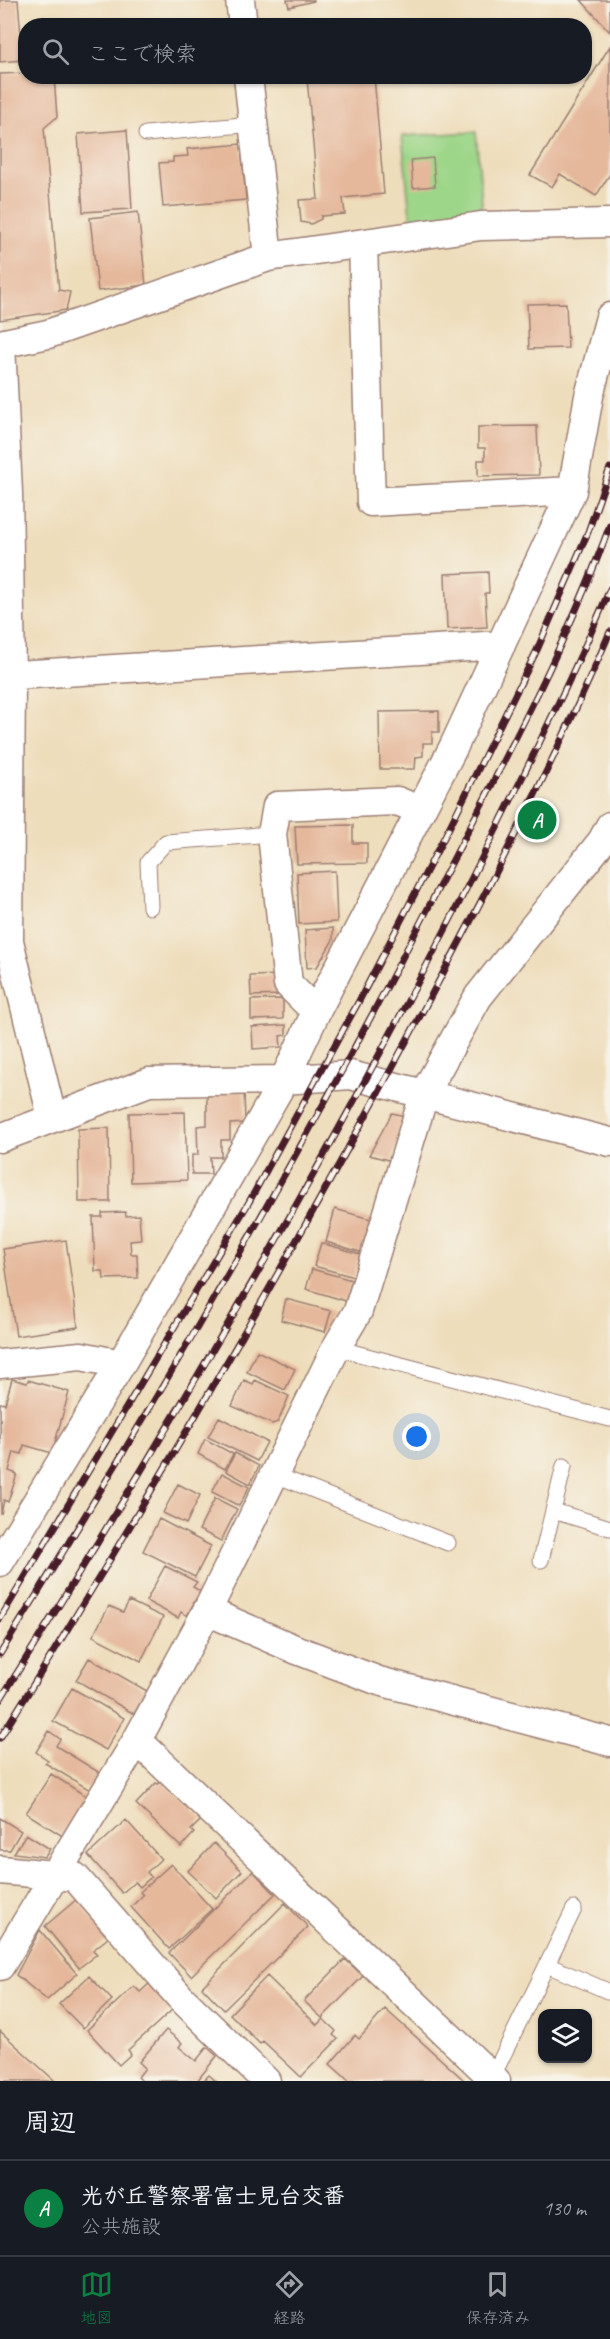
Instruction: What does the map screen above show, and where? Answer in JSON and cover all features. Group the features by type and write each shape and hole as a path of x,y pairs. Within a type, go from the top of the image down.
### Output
{"street":[{"path":"240,0 242,18"},
{"path":"249,84 268,258"},
{"path":"52,1117 4,941 6,676 0,344 48,334 268,258 481,226 610,223"},
{"path":"363,244 371,502 572,492"},
{"path":"0,1562 121,1364 284,1080 316,1012 454,746 572,492 589,396 610,317"},
{"path":"6,676 501,645"},
{"path":"316,1012 288,984 272,834 277,806 397,801 420,810"},
{"path":"0,1966 137,1740 207,1611 336,1348 358,1311 425,1092 478,997 602,842 610,826"},
{"path":"0,1138 149,1082 284,1080 351,1075 425,1092 610,1142"},
{"path":"0,1364 81,1356 121,1364"},
{"path":"207,1611 297,1650 379,1681 610,1742"},
{"path":"137,1740 494,2079"},
{"path":"0,1869 75,1877 180,1997 266,2081"}],"lane":[{"path":"146,134 253,124"},
{"path":"150,907 148,862 166,842 272,834"},
{"path":"336,1348 610,1419"},
{"path":"541,1560 564,1466"},
{"path":"273,1474 448,1543"},
{"path":"553,1511 610,1528"},
{"path":"494,2079 574,1909"},
{"path":"547,1965 610,1992"}],"green space":[{"path":"476,132 482,204 474,215 411,224 402,136"}],"building":[{"path":"0,0 18,0 18,60 0,62"},
{"path":"287,0 314,0 314,1 289,7"},
{"path":"581,0 610,0 610,32"},
{"path":"610,46 610,174 596,196 560,174 552,187 530,175 586,84 592,84 592,75"},
{"path":"18,73 18,84 55,84 57,117 44,128 59,290 70,292 66,310 0,320 0,74"},
{"path":"308,84 375,84 384,194 343,198 345,214 321,216 321,219 311,224 301,222 299,200 318,199"},
{"path":"127,130 132,209 83,212 78,134"},
{"path":"241,144 246,200 163,207 159,163 173,162 173,157 188,156 187,149"},
{"path":"433,158 435,186 413,188 411,160"},
{"path":"138,212 146,285 98,291 90,218"},
{"path":"566,303 568,348 529,349 527,304"},
{"path":"537,426 539,475 478,476 478,460 485,460 485,448 478,448 478,427"},
{"path":"488,572 489,593 485,593 487,627 447,629 445,574"},
{"path":"439,711 439,732 432,732 432,743 423,743 423,756 416,757 415,769 380,769 379,712"},
{"path":"353,825 353,843 367,843 367,863 297,864 295,826"},
{"path":"335,871 337,922 299,924 297,873"},
{"path":"333,928 333,940 317,967 307,968 305,930"},
{"path":"282,975 283,995 251,996 250,976"},
{"path":"283,999 283,1019 251,1020 251,1000"},
{"path":"286,1025 286,1035 280,1036 281,1047 253,1049 252,1027"},
{"path":"244,1091 245,1123 230,1124 230,1140 221,1140 221,1157 210,1157 211,1174 192,1174 192,1155 198,1155 197,1126 207,1125 207,1092"},
{"path":"185,1112 187,1180 131,1182 129,1113"},
{"path":"392,1113 406,1116 392,1161 369,1155"},
{"path":"109,1128 110,1202 79,1202 78,1129"},
{"path":"335,1209 374,1220 364,1253 326,1242"},
{"path":"125,1212 126,1216 139,1215 141,1240 130,1241 131,1254 137,1254 138,1278 104,1279 103,1271 95,1271 93,1217 102,1217 102,1213"},
{"path":"66,1240 78,1327 16,1336 3,1249"},
{"path":"321,1243 360,1254 354,1277 314,1266"},
{"path":"312,1269 352,1280 346,1301 306,1289"},
{"path":"286,1299 331,1311 325,1332 281,1320"},
{"path":"257,1351 295,1369 285,1390 247,1372"},
{"path":"12,1379 27,1383 28,1380 69,1392 52,1453 24,1445 22,1454 14,1452 9,1471 17,1474 8,1502 4,1500 1,1514 0,1403 5,1404"},
{"path":"244,1380 253,1384 255,1380 289,1396 278,1422 272,1424 232,1406"},
{"path":"219,1417 267,1442 257,1461 208,1437"},
{"path":"205,1439 233,1454 225,1469 198,1454"},
{"path":"235,1453 259,1466 250,1484 226,1471"},
{"path":"222,1473 249,1487 239,1506 212,1492"},
{"path":"178,1484 200,1495 186,1524 163,1513"},
{"path":"215,1498 237,1509 221,1541 199,1530"},
{"path":"159,1519 211,1546 195,1577 143,1551"},
{"path":"165,1566 197,1582 193,1587 200,1591 187,1616 181,1612 178,1618 146,1601"},
{"path":"129,1601 163,1617 141,1661 93,1636 109,1606 123,1612"},
{"path":"89,1658 147,1691 134,1714 76,1680"},
{"path":"72,1688 124,1718 106,1750 53,1721"},
{"path":"49,1731 60,1739 56,1746 100,1773 90,1790 45,1763 48,1760 36,1752"},
{"path":"51,1774 89,1798 64,1837 26,1813"},
{"path":"162,1781 202,1819 191,1830 194,1833 181,1847 136,1804 156,1783"},
{"path":"0,1818 21,1831 10,1850 0,1850"},
{"path":"126,1820 161,1859 147,1872 151,1877 140,1887 135,1882 122,1893 88,1855"},
{"path":"26,1834 50,1849 45,1857 14,1853"},
{"path":"214,1843 242,1871 216,1898 188,1871"},
{"path":"171,1864 212,1909 169,1949 131,1907 143,1895 140,1892"},
{"path":"253,1871 275,1894 191,1976 169,1953"},
{"path":"77,1899 108,1938 93,1950 97,1954 79,1968 45,1926"},
{"path":"285,1903 308,1927 224,2010 202,1987"},
{"path":"40,1930 77,1974 47,2000 16,1975"},
{"path":"345,1959 363,1976 322,2018 304,2001"},
{"path":"89,1976 112,2000 83,2028 59,2004"},
{"path":"267,1976 317,2025 323,2019 336,2031 333,2035 338,2039 301,2077 263,2041 260,2044 230,2014"},
{"path":"150,1983 173,2009 128,2050 131,2054 119,2065 87,2030 134,1986 140,1992"},
{"path":"385,2009 465,2081 349,2081 330,2064 355,2035 359,2039"},
{"path":"166,2030 182,2043 179,2047 196,2061 207,2047 217,2056 197,2081 142,2081 138,2077 145,2068 139,2062"},
{"path":"0,2031 55,2081 0,2081"},
{"path":"209,2075 216,2081 203,2081"}],"railway":[{"path":"0,1619 249,1202 359,1001 449,828 537,650 588,532 610,468"},
{"path":"0,1654 116,1464 229,1272 391,980 532,706 573,616 610,525"},
{"path":"0,1700 181,1404 353,1103 500,822 557,706 610,589"},
{"path":"0,1738 199,1410 342,1159 504,856 559,745 610,632"}],"place":[{"name":"光が丘警察署富士見台交番","path":"537,820"}]}
